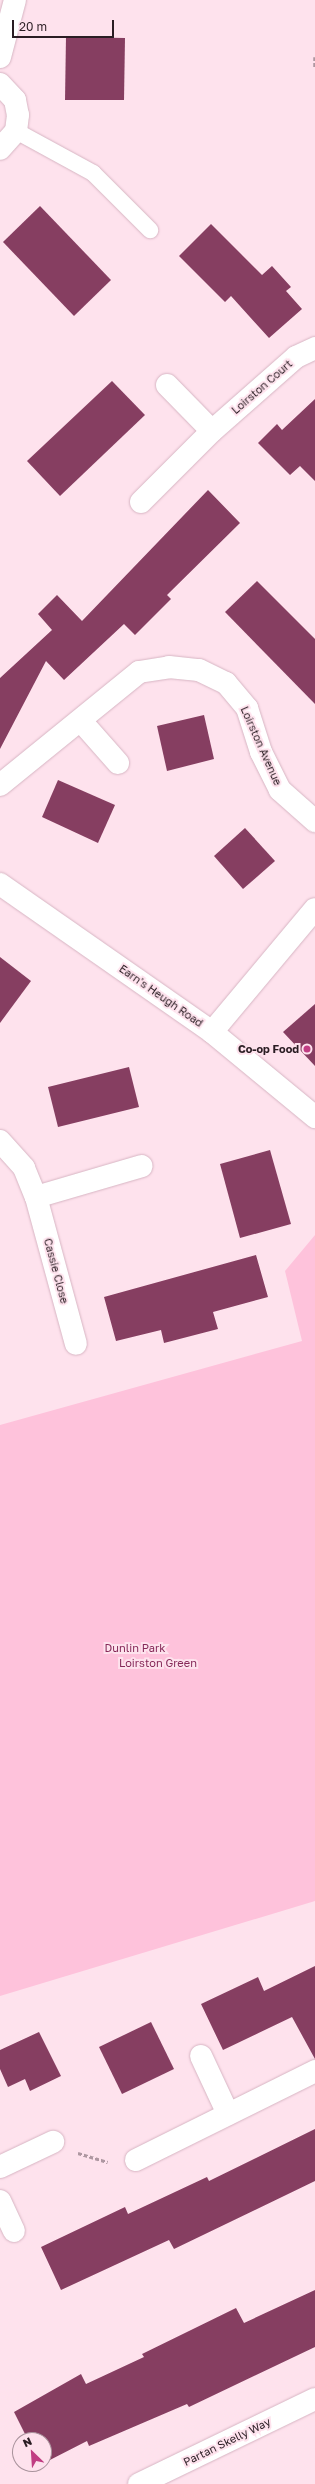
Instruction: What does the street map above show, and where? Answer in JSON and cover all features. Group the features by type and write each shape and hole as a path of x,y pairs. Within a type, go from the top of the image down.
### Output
{"street":[{"path":"0,57 15,0"},
{"path":"0,84 15,100 18,115 16,131 0,149"},
{"name":"Loirston Court","path":"141,502 212,431 296,357 315,348"},
{"path":"167,385 212,431"},
{"name":"Loirston Avenue","path":"0,785 81,721 139,672 169,667 199,670 226,684 247,708 261,752 280,790 315,821"},
{"path":"81,721 118,763"},
{"name":"Earn's Heugh Road","path":"0,884 212,1032 315,1117"},
{"path":"212,1032 313,917"},
{"name":"Cassie Close","path":"0,1141 24,1168 36,1197 76,1344"},
{"path":"36,1197 142,1166"},
{"path":"201,2056 228,2114"},
{"path":"136,2160 315,2071"},
{"path":"0,2167 53,2142"},
{"path":"0,2201 14,2231"},
{"name":"Partan Skelly Way","path":"139,2484 315,2399"}],"lane":[{"path":"16,131 93,172 150,230"}],"path":[{"path":"315,57 315,67"},
{"path":"53,2142 113,2163 136,2160"}],"green space":[{"name":"Loirston Green","path":"315,1235 315,1901 0,1996 0,1425 302,1341 285,1271"}],"building":[{"path":"66,37 125,38 124,100 65,100"},
{"path":"40,206 111,280 74,316 3,242"},
{"path":"211,224 262,275 272,266 291,287 286,291 302,309 269,338 231,296 225,302 179,256"},
{"path":"112,381 145,415 60,496 27,461"},
{"path":"315,399 315,481 300,466 290,475 258,443 277,424 282,430"},
{"path":"208,490 240,523 167,595 171,599 135,635 124,624 64,680 46,661 0,749 0,678 52,630 38,614 57,595 82,621"},
{"path":"257,581 315,639 315,704 225,612"},
{"path":"204,715 214,759 167,771 157,726"},
{"path":"58,780 115,805 98,843 42,817"},
{"path":"245,828 275,861 243,889 214,856"},
{"path":"0,957 31,981 0,1023"},
{"name":"Co-op Food","path":"315,1004 315,1066 283,1032"},
{"path":"129,1067 139,1107 58,1127 48,1087"},
{"path":"270,1150 291,1224 240,1238 220,1164"},
{"path":"256,1255 268,1297 213,1312 218,1329 164,1343 161,1330 116,1341 104,1297"},
{"path":"315,1966 315,2059 292,2017 223,2050 201,2004 258,1977 264,1991"},
{"path":"151,2022 174,2069 122,2094 99,2047"},
{"path":"39,2032 61,2076 30,2091 25,2079 8,2087 0,2069 0,2050"},
{"path":"315,2129 315,2181 174,2249 169,2240 61,2290 41,2247 125,2207 128,2214 207,2177 209,2181"},
{"path":"315,2290 315,2347 189,2407 187,2404 89,2446 87,2441 52,2459 52,2432 24,2432 14,2412 81,2374 86,2384 144,2357 142,2354 236,2308 244,2323"}],"place":[{"name":"Co-op Food","path":"307,1049"}],"park label":[{"name":"Dunlin Park","path":"135,1648"}]}
